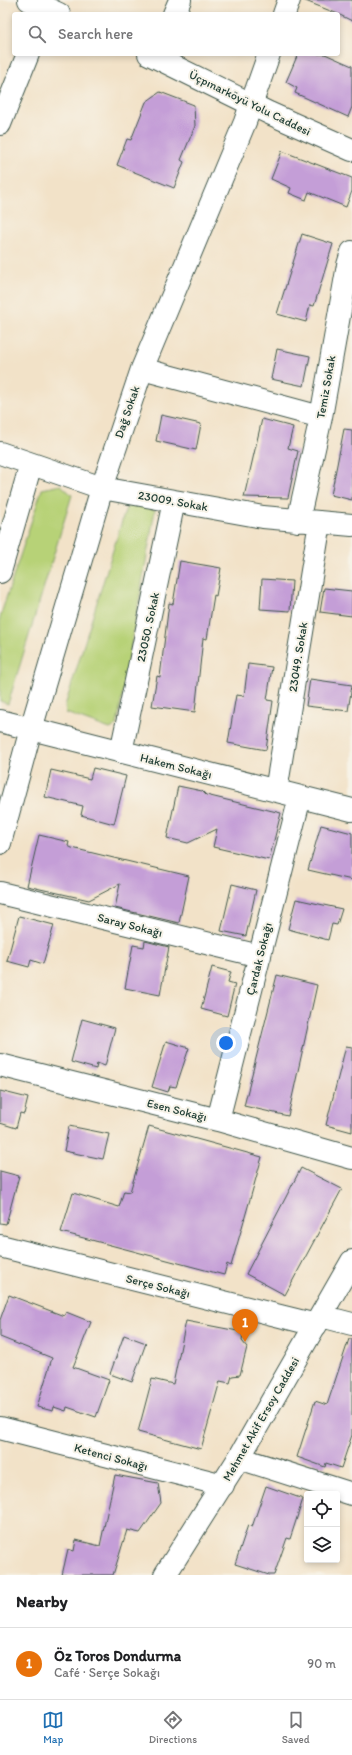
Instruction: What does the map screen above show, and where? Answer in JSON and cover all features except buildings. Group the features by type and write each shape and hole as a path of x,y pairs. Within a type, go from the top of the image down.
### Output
{"street":[{"path":"175,12 180,0"},
{"path":"285,12 289,0"},
{"path":"0,124 27,56"},
{"name":"Üçpınarköyü Yolu Caddesi","path":"156,56 251,104 352,150"},
{"name":"Dağ Sokak","path":"0,843 30,729 102,488 142,369 245,122 268,56"},
{"name":"Temiz Sokak","path":"298,521 321,417 348,265 352,252"},
{"path":"142,369 321,417"},
{"name":"23009. Sokak","path":"0,453 102,488 263,518 352,525"},
{"path":"0,572 31,464"},
{"name":"23050. Sokak","path":"121,752 174,501"},
{"name":"23049. Sokak","path":"276,791 320,522"},
{"name":"Hakem Sokağı","path":"0,721 352,810"},
{"name":"Çardak Sokağı","path":"218,1120 300,797"},
{"name":"Saray Sokağı","path":"0,893 260,956"},
{"name":"Esen Sokağı","path":"0,1065 218,1120 352,1158"},
{"name":"Serçe Sokağı","path":"0,1246 319,1320 352,1324"},
{"name":"Mehmet Akif Ersoy Caddesi","path":"165,1575 223,1485 352,1261"},
{"name":"Ketenci Sokağı","path":"0,1428 223,1485"},
{"path":"239,1458 352,1494"}],"green space":[{"path":"61,485 72,495 8,704 0,701 0,617 42,489"},
{"path":"134,502 155,510 117,725 110,729 66,713 65,706 126,508"}],"place":[{"name":"Öz Toros Dondurma","path":"245,1342"}]}
